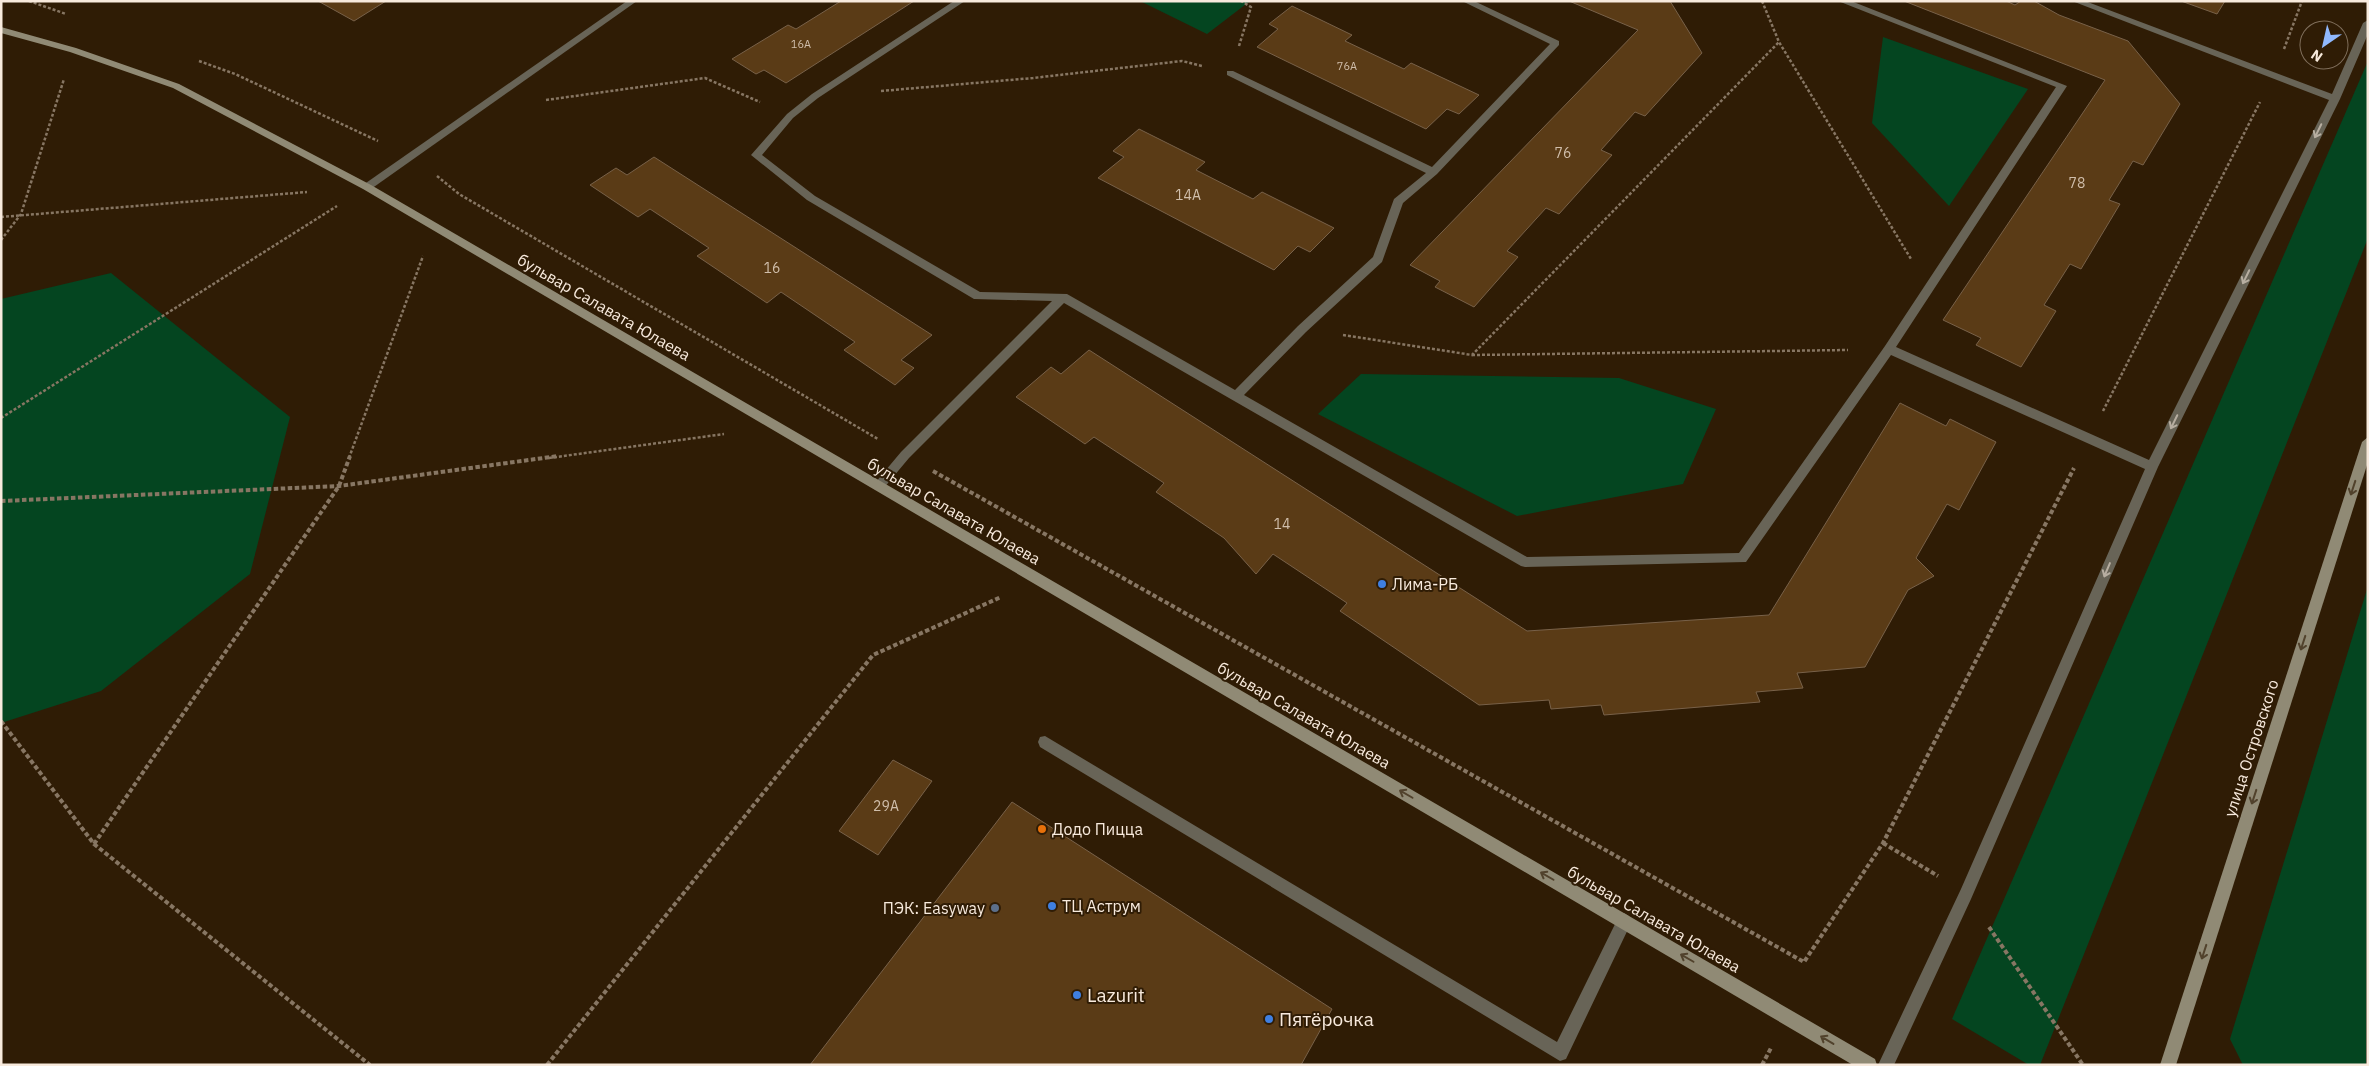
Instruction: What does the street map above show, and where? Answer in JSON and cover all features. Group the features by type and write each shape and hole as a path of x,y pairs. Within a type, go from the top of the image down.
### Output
{"street":[{"name":"бульвар Салавата Юлаева","path":"1,30 73,50 176,86 368,187 1869,1065"},
{"name":"улица Островского","path":"2168,1065 2368,442"}],"lane":[{"path":"368,187 634,1"},
{"path":"962,1 815,96 790,116 756,155 811,198 978,296 1063,297 1237,395 1525,562 1742,558 1889,349 2062,86 1842,1"},
{"path":"1237,395 1302,329 1378,259 1398,201 1433,172 1556,42 1466,1"},
{"path":"2076,1 2335,99"},
{"path":"1886,1065 1966,894 2152,467 2335,99 2368,23"},
{"path":"1230,72 1433,172"},
{"path":"879,486 905,455 1063,297"},
{"path":"1889,349 2152,467"},
{"path":"1045,742 1560,1053 1624,921"}],"path":[{"path":"875,91 1033,78 1182,61 1230,72 1251,7 1240,1"},
{"path":"1762,1 1779,42 1928,287"},
{"path":"1472,355 1779,42"},
{"path":"1,240 21,214 73,50"},
{"path":"539,101 705,78 790,116"},
{"path":"1,418 368,187"},
{"path":"1,217 308,192"},
{"path":"94,844 339,486 434,226"},
{"path":"1302,329 1472,355 1889,349"},
{"path":"1,501 339,486 730,434"},
{"path":"547,1065 873,655 1004,595"},
{"path":"1,721 94,844 370,1065"},
{"path":"1884,843 1966,894 2083,1065"},
{"path":"1762,1065 1772,1046"}],"green space":[{"path":"1140,1 1250,1 1207,34"},
{"path":"1883,37 2028,89 1949,206 1872,123"},
{"path":"2368,61 2368,238 2040,1065 2029,1065 1952,1019"},
{"path":"111,273 290,417 250,574 101,691 1,723 1,299"},
{"path":"1361,374 1619,378 1716,409 1683,484 1517,516 1318,414"},
{"path":"2368,586 2366,1065 2243,1065 2230,1039"}],"building":[{"path":"318,1 386,1 354,21"},
{"path":"841,1 914,1 786,83 764,70 756,74 732,59 788,25 796,29"},
{"path":"1569,1 1670,1 1702,53 1645,116 1635,112 1601,150 1612,155 1559,214 1546,208 1507,251 1518,257 1474,307 1435,287 1440,281 1410,265 1638,30"},
{"path":"1904,1 2006,1 2015,5 2021,1 2034,1 2059,15 2128,41 2180,104 2143,165 2133,161 2109,200 2120,204 2081,269 2070,264 2044,305 2056,311 2021,367 1976,345 1981,338 1943,320 2105,80"},
{"path":"2181,1 2225,1 2217,14"},
{"path":"1292,6 1352,35 1345,41 1404,69 1411,63 1479,95 1459,114 1447,109 1426,129 1257,47 1278,29 1269,24"},
{"path":"1139,129 1205,162 1196,170 1253,199 1262,192 1334,228 1310,252 1298,246 1274,270 1098,178 1124,157 1113,151"},
{"path":"654,157 932,335 901,360 914,368 895,385 844,350 855,342 781,292 767,303 697,256 709,248 650,209 638,217 590,185 616,168 627,175"},
{"path":"1089,350 1527,631 1769,615 1900,403 1946,426 1950,419 1996,442 1959,510 1947,504 1916,558 1934,576 1908,590 1865,667 1797,673 1803,688 1756,692 1760,702 1604,715 1601,705 1551,709 1549,700 1479,705 1340,611 1347,603 1273,554 1256,574 1224,538 1156,492 1164,483 1094,437 1085,444 1016,397 1051,367 1061,374"},
{"path":"893,760 932,781 878,855 839,831"},
{"name":"ТЦ Аструм","path":"1012,802 1332,1009 1301,1065 810,1065"}],"place":[{"name":"Лима-РБ","path":"1382,584"},
{"name":"Додо Пицца","path":"1042,829"},
{"name":"ТЦ Аструм","path":"1052,906"},
{"name":"ПЭК: Easyway","path":"995,908"},
{"name":"Lazurit","path":"1077,995"},
{"name":"Пятёрочка","path":"1269,1019"}]}
